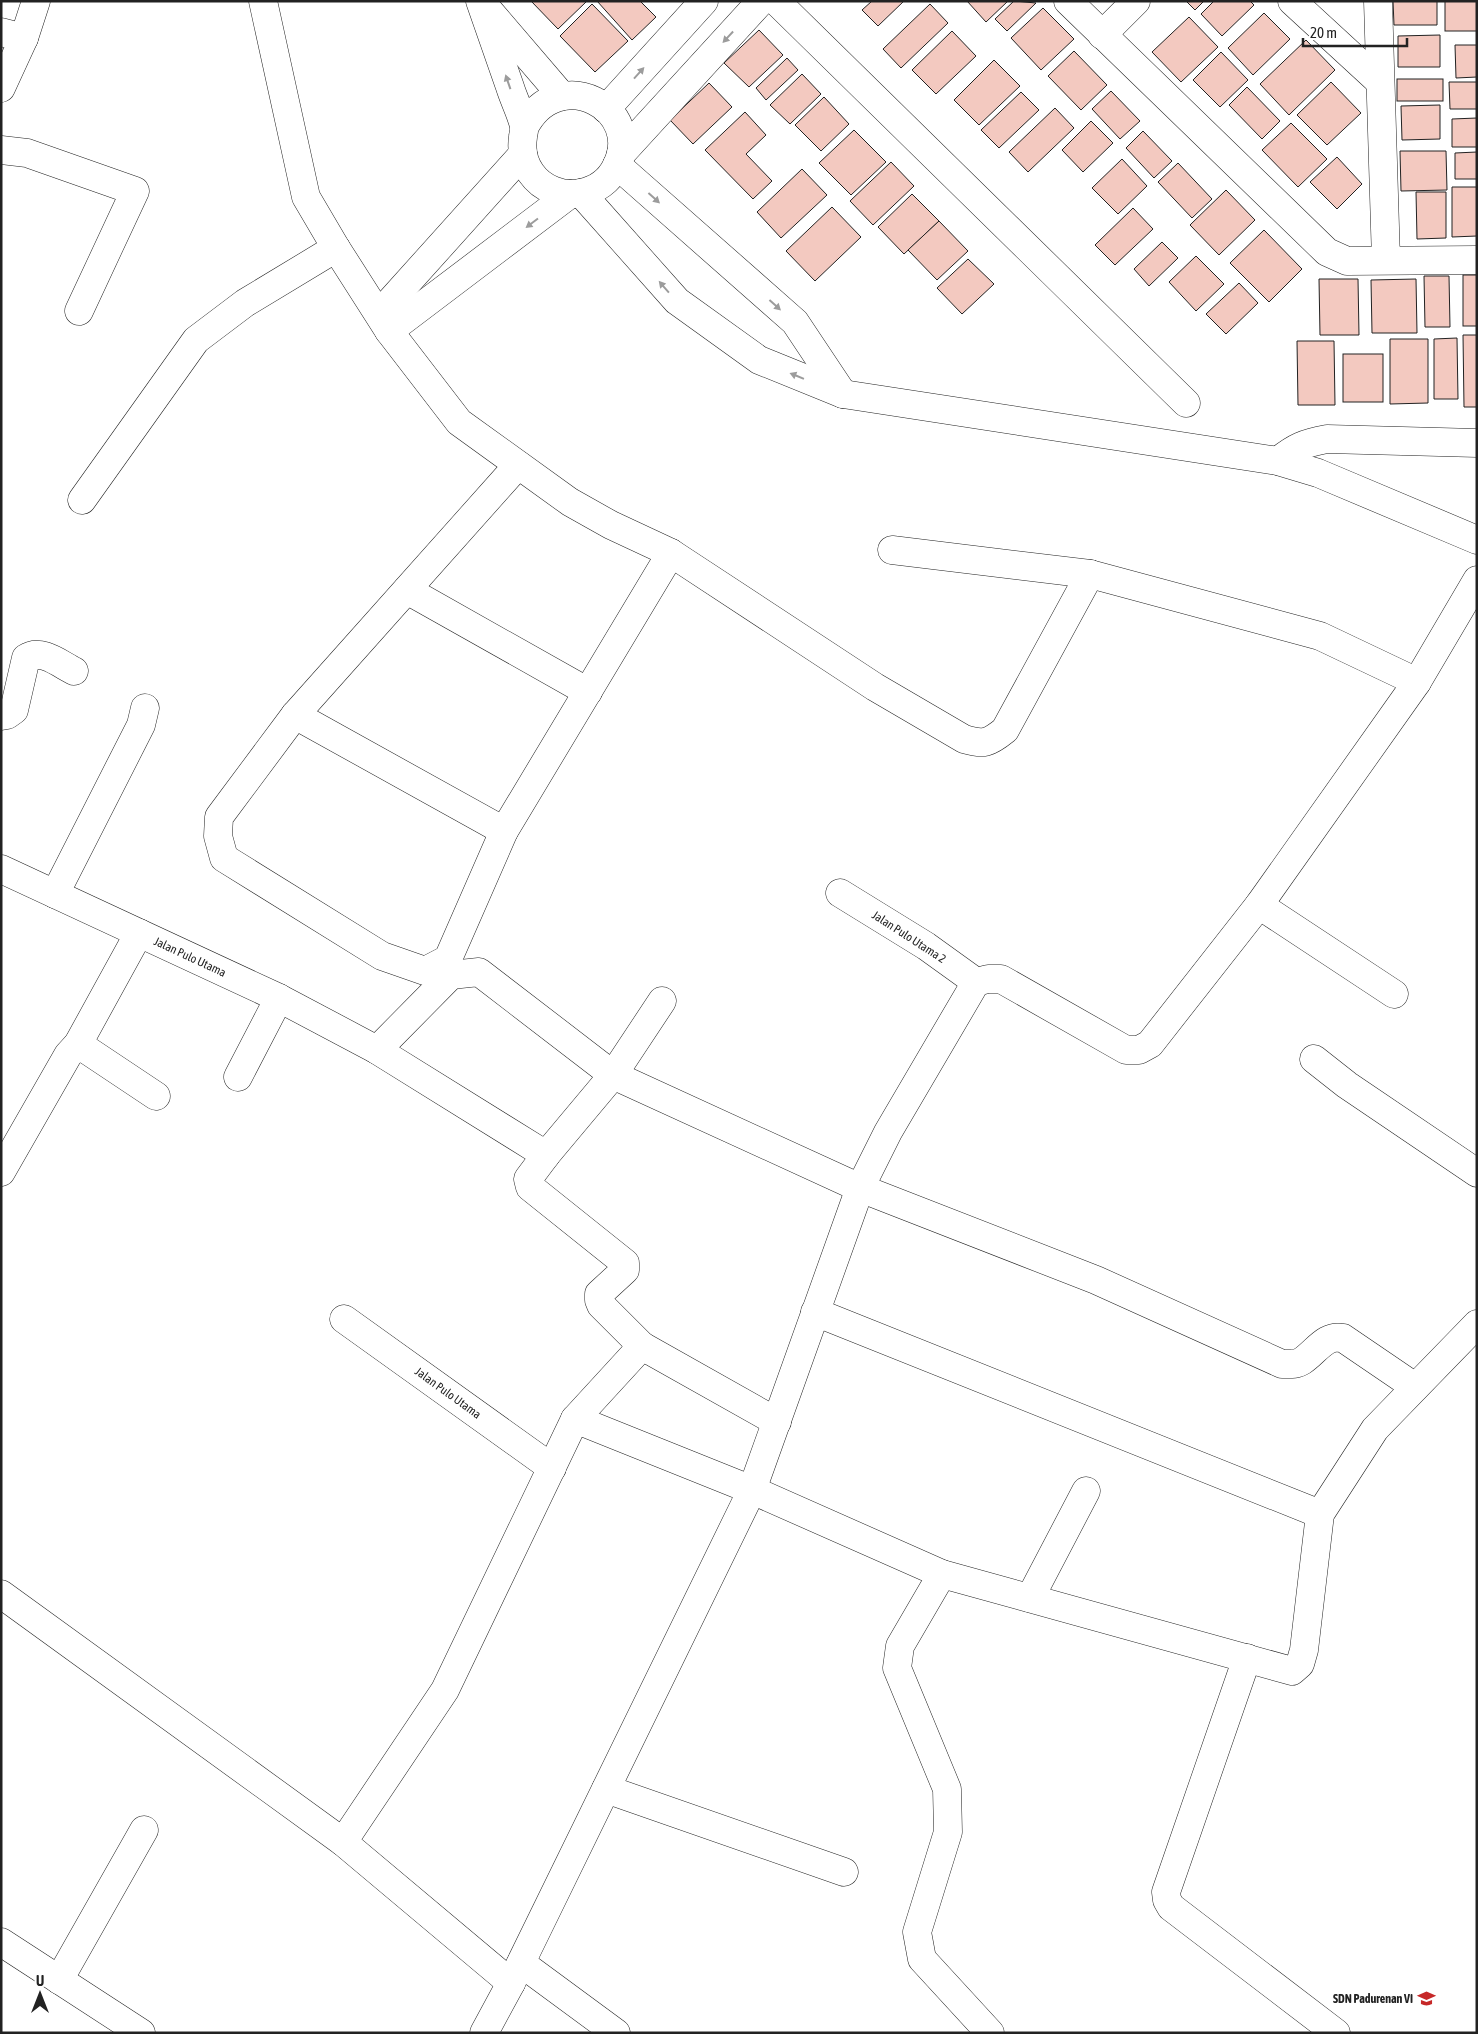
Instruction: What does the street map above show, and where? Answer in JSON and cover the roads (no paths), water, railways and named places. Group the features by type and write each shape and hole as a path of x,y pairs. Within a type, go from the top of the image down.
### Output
{"street":[{"path":"1,88 13,35 36,1"},
{"path":"263,1 306,198 336,248 384,322 459,422 570,502 611,525 671,554 875,687 964,739 979,744 993,740 1004,730 1090,574"},
{"path":"480,1 562,96"},
{"path":"480,1 524,141 532,174 539,182 554,191 576,194 676,301 759,360 842,394 1278,461 1318,473 1477,540"},
{"path":"606,109 704,1"},
{"path":"384,322 576,194 599,186 606,181 619,159 761,1"},
{"path":"776,1 1186,402"},
{"path":"1068,1 1327,252 1347,261 1477,260"},
{"path":"1102,35 1136,1"},
{"path":"1292,1 1380,82"},
{"path":"1378,1 1386,260"},
{"path":"384,322 524,141 535,110 562,96 586,97 606,109 618,125 622,144 619,159"},
{"path":"1,150 27,153 135,191 79,311"},
{"path":"619,159 795,322 842,394"},
{"path":"82,500 196,340 245,304 336,248"},
{"path":"1278,461 1293,449 1306,442 1327,439 1477,443"},
{"path":"518,465 295,715 220,817 218,836 224,858 382,956 425,971 448,959 504,831 671,554"},
{"path":"892,550 1090,574 1320,636 1417,682"},
{"path":"484,2033 516,1973 752,1490 860,1188 888,1132 976,982 988,979 1001,979 1126,1050 1139,1050 1150,1044 1259,905 1417,682 1477,580"},
{"path":"407,590 588,692"},
{"path":"1,716 7,715 14,710 26,658 32,654 42,655 74,671"},
{"path":"55,894 141,725 145,708"},
{"path":"295,715 504,831"},
{"name":"Jalan Pulo Utama","path":"1,869 279,998 377,1050 546,1155"},
{"name":"Jalan Pulo Utama 2","path":"840,893 926,946 976,982"},
{"path":"1259,905 1394,994"},
{"path":"1,1172 68,1055 78,1044 139,933"},
{"path":"377,1050 451,975 479,972 613,1075 860,1188 1096,1280 1282,1364 1294,1364 1301,1361 1328,1338 1336,1336 1343,1338 1415,1387"},
{"path":"238,1077 279,998"},
{"path":"662,1001 613,1075 528,1179 530,1187 625,1263 625,1270 599,1294 599,1300 601,1305 642,1346 777,1422"},
{"path":"78,1044 156,1096"},
{"path":"1314,1059 1348,1085 1477,1173"},
{"path":"816,1312 1320,1514"},
{"name":"Jalan Pulo Utama","path":"344,1319 552,1468"},
{"path":"575,1419 752,1490 942,1574 1292,1670 1300,1664 1304,1650 1320,1514 1375,1429 1477,1324"},
{"path":"343,1842 445,1690 575,1419 642,1346"},
{"path":"1030,1598 1086,1491"},
{"path":"942,1574 900,1646 897,1668 947,1789 948,1832 917,1932 922,1959 990,2033"},
{"path":"1,1594 343,1842 516,1973 616,2033"},
{"path":"1247,1658 1166,1892 1167,1900 1170,1907 1336,2033"},
{"path":"606,1789 844,1872"},
{"path":"59,1980 144,1830"},
{"path":"1,1942 141,2033"}],"place":[{"name":"SDN Padurenan VI","path":"1427,1999"}]}
